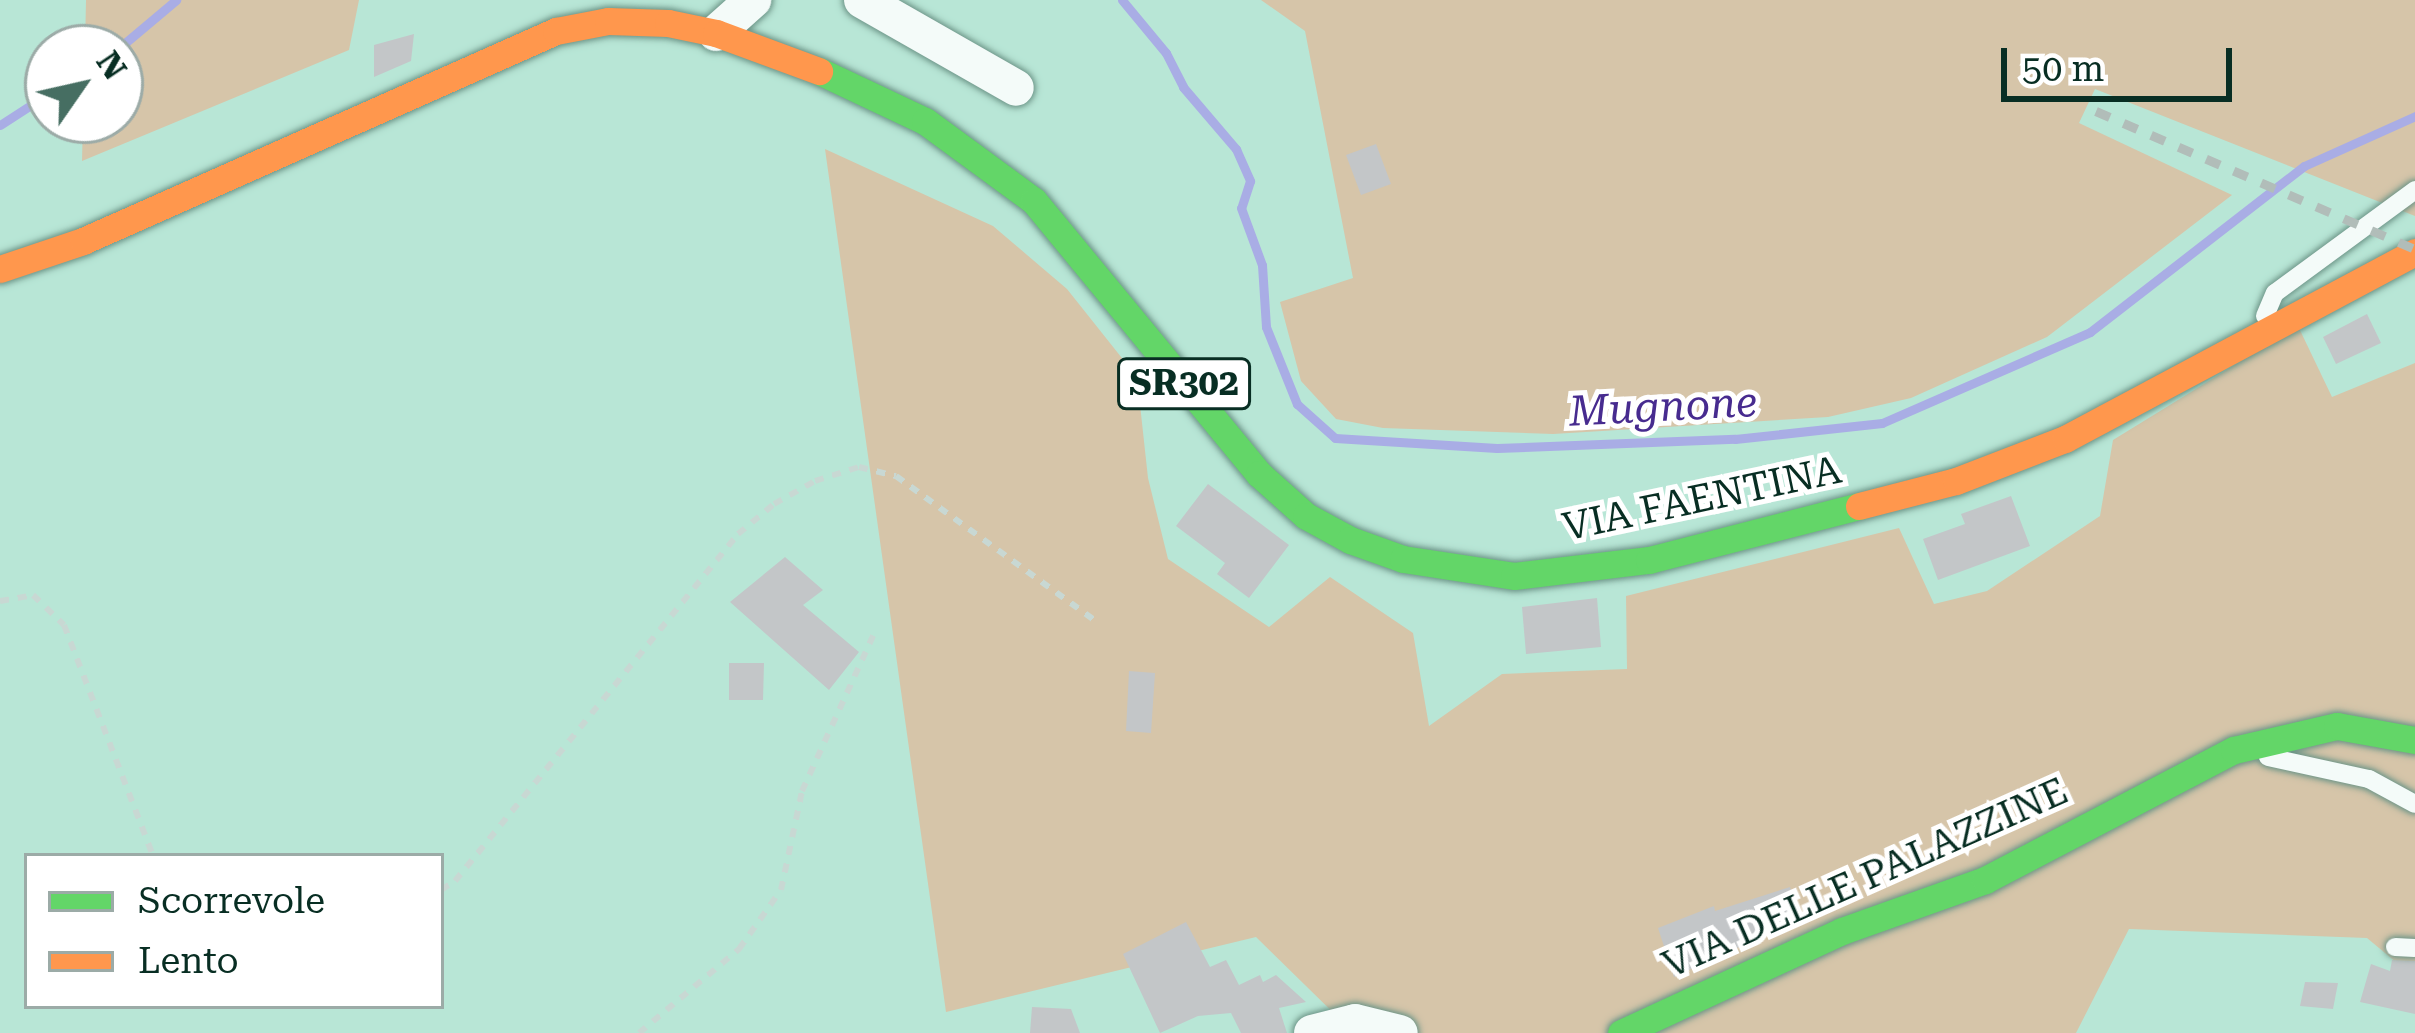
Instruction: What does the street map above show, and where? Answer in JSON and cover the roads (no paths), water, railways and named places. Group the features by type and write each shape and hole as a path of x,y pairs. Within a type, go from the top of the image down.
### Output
{"main road":[{"name":"VIA FAENTINA","path":"2,269 82,242 544,35 608,21 668,23 716,33 839,80 925,121 985,160 1034,201 1245,458 1306,516 1368,547 1462,572 1514,576 1579,572 1880,504 2065,439 2415,252"},
{"name":"VIA DELLE PALAZZINE","path":"1621,1033 1842,931 1985,880 2234,750 2337,726 2415,740"}],"street":[{"path":"716,33 753,0"},
{"path":"862,0 1016,88"},
{"path":"1312,1033 1355,1022 1400,1033"}],"lane":[{"path":"2257,334 2275,293 2415,190"},
{"path":"2234,750 2369,779 2415,805"}],"waterway":[{"name":"Mugnone","path":"144,27 176,0"},
{"name":"Mugnone","path":"1122,0 1166,53 1183,87 1236,149 1250,181 1241,208 1262,265 1266,327 1297,404 1335,438 1497,448 1735,439 1882,423 2090,332 2304,166 2415,116"},
{"name":"Mugnone","path":"0,125 24,110"}],"railway":[{"path":"2096,111 2415,249"}]}
